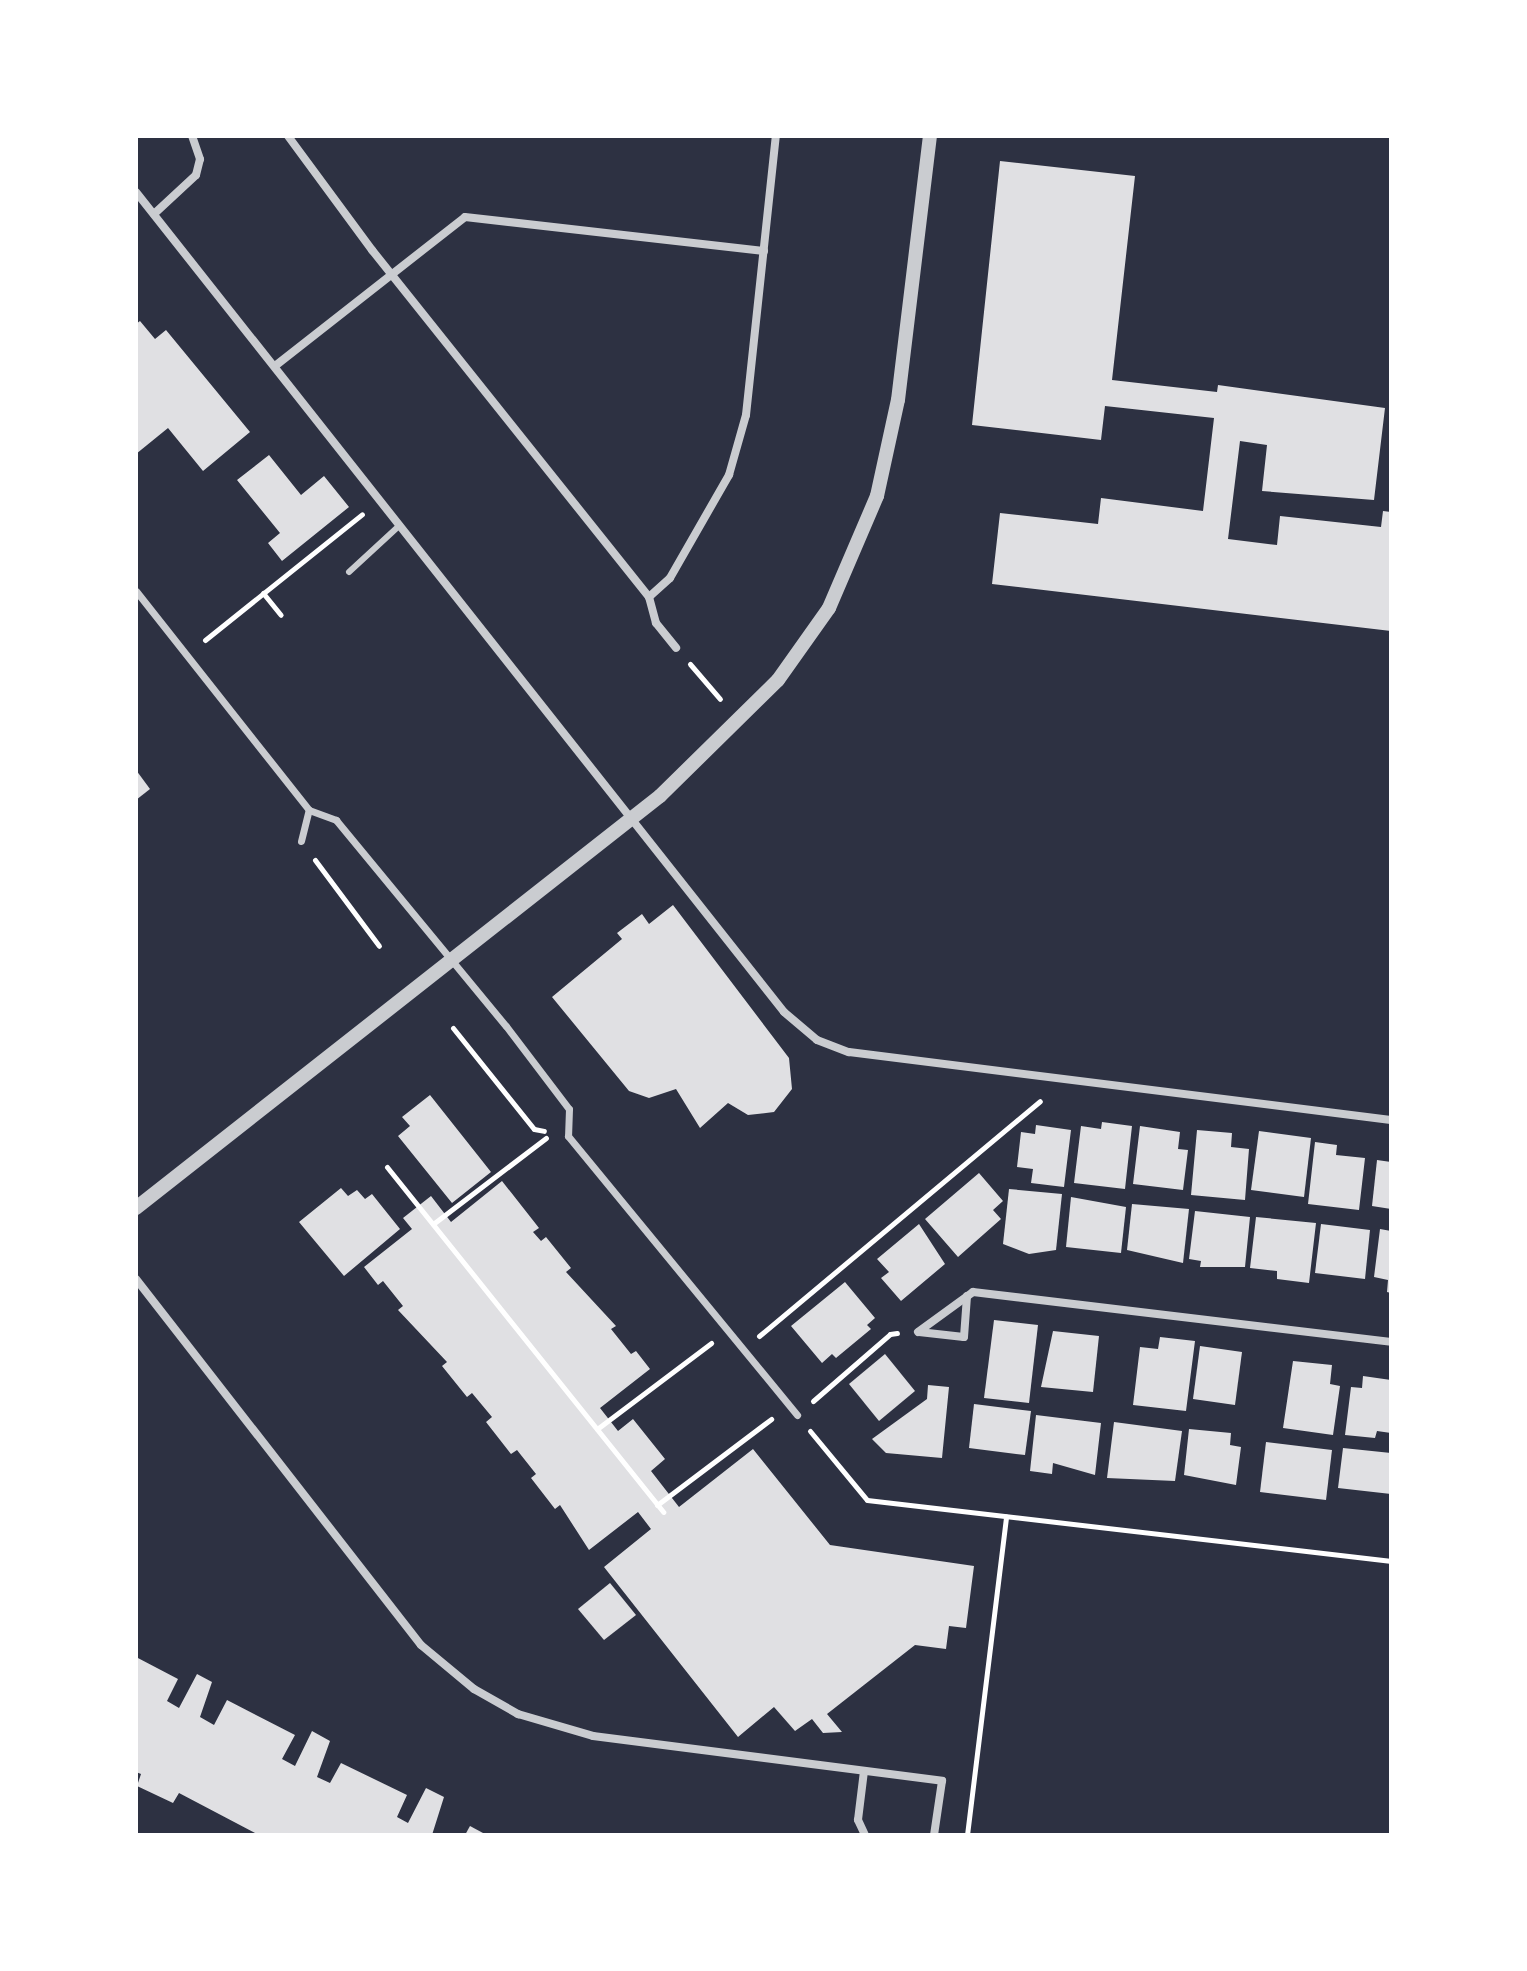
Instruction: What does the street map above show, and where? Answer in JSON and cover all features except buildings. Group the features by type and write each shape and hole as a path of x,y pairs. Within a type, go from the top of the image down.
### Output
{"street":[{"path":"154,214 196,175 200,159 192,136"},
{"path":"288,136 389,272 649,597 656,623 676,648"},
{"path":"649,597 670,578 729,475 746,415 776,136"},
{"path":"136,1208 631,819 709,751 778,680 829,608 877,496 898,400 930,136"},
{"path":"136,192 784,1012 817,1040 849,1052 1391,1120"},
{"path":"275,366 389,272 465,217 764,251"},
{"path":"136,591 309,810 336,820 506,1026 569,1109 568,1136 797,1415"},
{"path":"301,841 309,810"},
{"path":"136,1279 421,1645 474,1689 518,1714 593,1736 942,1781 934,1835"},
{"path":"918,1332 973,1292 1391,1342"},
{"path":"918,1332 964,1337 967,1296"},
{"path":"864,1771 858,1820 865,1835"}],"lane":[{"path":"349,572 400,525"}],"path":[{"path":"186,655 362,514"},
{"path":"263,593 281,615"},
{"path":"676,648 720,699"},
{"path":"301,841 379,946"},
{"path":"453,1028 534,1129"},
{"path":"743,1350 1043,1099"},
{"path":"433,1224 553,1132"},
{"path":"387,1167 663,1512"},
{"path":"597,1429 728,1330"},
{"path":"918,1332 890,1334 797,1415 867,1500 1391,1561"},
{"path":"657,1505 789,1405"},
{"path":"967,1835 1006,1516"}]}
